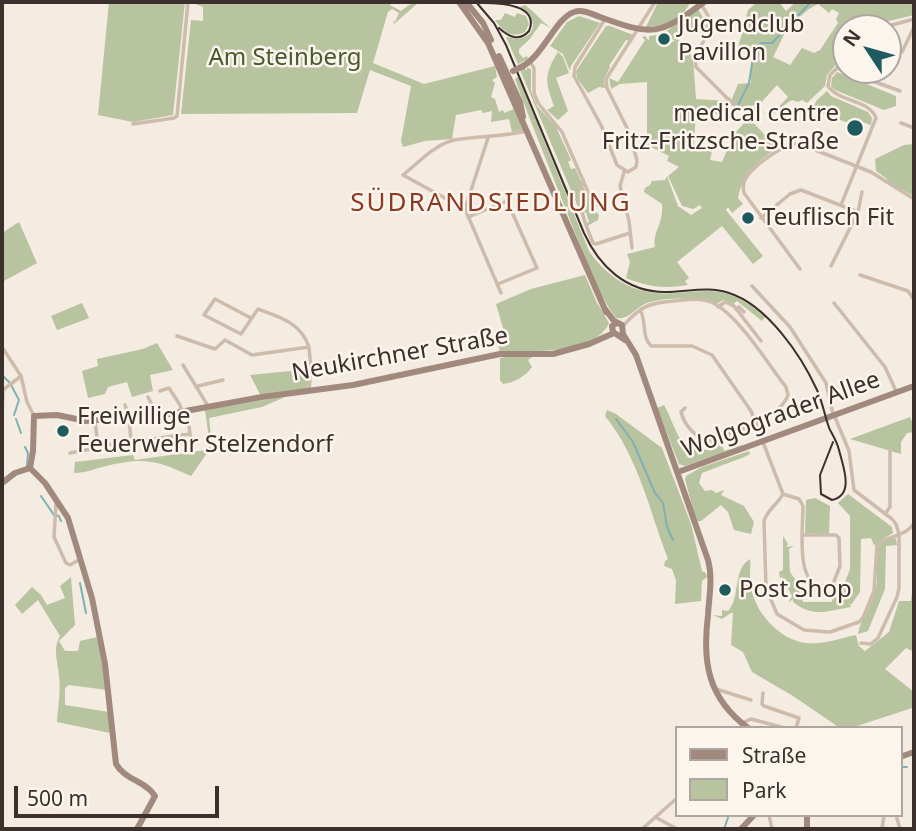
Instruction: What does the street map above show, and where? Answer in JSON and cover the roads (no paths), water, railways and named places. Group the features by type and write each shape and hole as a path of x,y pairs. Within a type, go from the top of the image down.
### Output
{"main road":[{"path":"459,2 508,73"},
{"path":"466,2 483,23 508,73 526,130 605,309 640,365 710,570 706,650 708,673 724,705 745,726"},
{"path":"508,73 530,62 562,21 571,14 584,11 646,31 664,27 702,3"},
{"name":"Neukirchner Straße","path":"34,416 57,415 95,421 184,411 353,385 500,354 552,354 597,341 617,328"},
{"name":"Wolgograder Allee","path":"678,472 914,386"},
{"path":"30,468 34,416"},
{"path":"2,483 15,472 30,468"},
{"path":"30,468 45,483 68,518 80,559 94,608 105,664 116,764 122,773 149,789 155,796 137,829"}],"street":[{"path":"134,124 177,116 188,2"},
{"path":"625,172 636,167 637,160 628,130 607,88 606,79 655,2"},
{"path":"702,3 713,24 710,34 695,57 695,64 699,71 741,110 754,109"},
{"path":"605,19 575,67 574,76 601,125 617,165 625,172"},
{"path":"676,40 681,27 710,34"},
{"path":"902,52 914,27"},
{"path":"530,62 534,68 534,93 538,103 562,132 592,201 597,205"},
{"path":"832,75 828,81 831,91 868,107 876,115 875,124 841,205"},
{"path":"881,84 900,91"},
{"path":"719,111 729,99"},
{"path":"901,123 914,128"},
{"path":"465,209 403,176 430,152 453,141 488,138 526,130"},
{"path":"488,138 465,209 501,293"},
{"path":"800,268 744,193 744,184 753,170 783,147 792,143 800,144 856,166 876,175 914,200"},
{"path":"625,172 620,186 632,248"},
{"path":"583,179 578,192 586,227 593,243 630,233"},
{"path":"761,218 790,194 799,190 809,191 858,212"},
{"path":"831,266 858,212 862,192"},
{"path":"468,217 507,201 537,268 498,284"},
{"path":"860,275 908,291 914,300"},
{"path":"751,286 790,327 826,383 834,416 849,451 854,489 896,524 899,534 897,597 878,638 871,644 861,643"},
{"path":"251,318 215,299 204,315 241,334 258,309 286,319 300,330 309,347 311,369 308,391"},
{"path":"617,328 652,303 704,300 731,315 786,387 788,395 783,405 756,423 721,437 704,440 697,436 681,416 685,408"},
{"path":"718,307 728,302 761,341"},
{"name":"Wolgograder Allee","path":"834,303 884,367 897,393"},
{"path":"736,309 739,307 744,312"},
{"path":"640,310 644,317 648,344 653,347 692,346 712,355 751,411 783,494"},
{"path":"177,336 215,349 225,340 251,355 309,347"},
{"path":"2,347 21,376 27,402 34,416"},
{"path":"183,365 208,406"},
{"path":"2,416 2,395 6,386 21,376"},
{"path":"198,386 223,380"},
{"path":"160,391 171,387 184,411 192,443"},
{"path":"148,397 157,415"},
{"path":"125,405 131,441"},
{"path":"95,421 98,446"},
{"path":"70,453 98,446 190,434"},
{"path":"885,514 890,507 890,449"},
{"path":"783,494 765,516 765,581 777,614 804,630 830,632 859,622 874,591 877,545 884,539 911,528 914,523"},
{"path":"783,494 799,499 802,503 803,565 810,582 815,586 833,584 840,566 839,538 835,535 803,536"},
{"path":"57,501 54,537 69,565 80,559"},
{"path":"714,689 720,688 751,700"},
{"path":"763,693 764,706 799,718 797,726"},
{"path":"745,726 751,719 777,726"},
{"path":"642,829 674,801"},
{"path":"655,817 677,829"}],"waterway":[{"path":"738,105 749,83 754,51 761,43 772,43 811,2"},
{"path":"2,375 9,382"},
{"path":"11,385 19,400 14,415"},
{"path":"16,419 21,433"},
{"path":"616,419 633,442 655,493 663,503 667,527 673,540"},
{"path":"25,447 28,453 27,466"},
{"path":"41,496 61,521"},
{"path":"80,583 86,613"},
{"path":"902,767 907,767"},
{"path":"724,829 728,817"}],"tram line":[{"path":"476,2 494,23 506,45 584,233 606,266 626,282 651,291 721,291 743,299 757,308 792,347 819,395 837,444 846,479 843,492 832,500 821,494 820,475 833,442"},
{"path":"484,3 517,7 529,16 531,22 529,31 518,37 510,36 499,28"}],"place":[{"name":"Jugendclub Pavillon","path":"664,39"},
{"name":"medical centre Fritz-Fritzsche-Straße","path":"855,128"},
{"name":"Teuflisch Fit","path":"748,218"},
{"name":"Freiwillige Feuerwehr Stelzendorf","path":"63,431"},
{"name":"Post Shop","path":"725,590"}],"district":[{"name":"SÜDRANDSIEDLUNG","path":"491,204"}],"park label":[{"name":"Am Steinberg","path":"285,58"}]}
